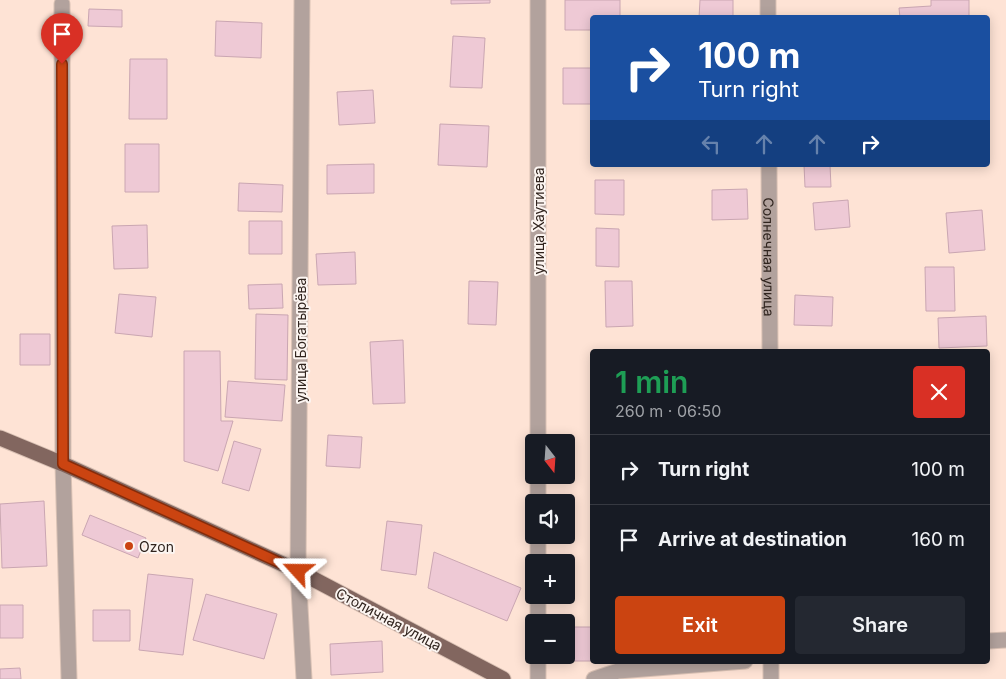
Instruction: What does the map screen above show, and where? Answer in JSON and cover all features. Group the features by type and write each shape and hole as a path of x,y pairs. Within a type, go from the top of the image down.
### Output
{"main road":[{"name":"Столичная улица","path":"0,438 63,464 298,571 503,679"}],"street":[{"name":"улица Богатырёва","path":"302,0 298,571 304,679"},
{"name":"улица Хаутиева","path":"538,0 538,434"},
{"path":"768,0 768,15"},
{"path":"62,4 63,464 69,679"},
{"name":"Солнечная улица","path":"769,167 770,349"},
{"path":"990,641 1006,640"},
{"path":"538,664 538,679"},
{"path":"594,679 618,671 707,664"},
{"path":"771,664 771,679"}],"building":[{"path":"451,0 490,0 490,3 451,4"},
{"path":"565,0 620,0 620,15 590,15 590,30 565,30"},
{"path":"700,0 733,0 733,15 699,15"},
{"path":"931,0 969,0 969,15 900,15 899,8 931,6"},
{"path":"89,9 122,10 122,27 88,26"},
{"path":"216,21 262,23 261,58 215,56"},
{"path":"453,36 485,38 482,88 450,87"},
{"path":"130,59 167,59 167,119 129,119"},
{"path":"563,68 590,68 590,104 563,104"},
{"path":"373,90 375,123 339,125 337,92"},
{"path":"440,124 489,126 487,167 438,165"},
{"path":"125,144 159,144 159,192 125,192"},
{"path":"374,164 374,193 327,194 327,165"},
{"path":"804,167 830,167 831,187 805,187"},
{"path":"595,180 624,180 624,215 595,214"},
{"path":"239,183 283,185 282,212 238,211"},
{"path":"747,189 748,219 712,220 712,190"},
{"path":"848,200 850,227 815,230 813,203"},
{"path":"982,210 985,250 949,253 946,213"},
{"path":"249,221 282,221 282,254 249,254"},
{"path":"147,225 148,268 114,269 112,226"},
{"path":"596,228 619,229 619,267 596,266"},
{"path":"355,252 356,284 318,285 316,254"},
{"path":"925,267 954,267 955,311 926,311"},
{"path":"469,281 498,282 496,325 468,324"},
{"path":"605,281 632,281 633,326 606,327"},
{"path":"282,284 283,308 249,309 248,285"},
{"path":"119,294 156,297 152,337 115,333"},
{"path":"795,295 833,297 832,326 794,325"},
{"path":"256,314 288,315 287,380 255,379"},
{"path":"986,316 987,346 939,348 938,318"},
{"path":"20,334 50,334 50,365 20,365"},
{"path":"403,340 405,403 373,404 370,342"},
{"path":"184,351 220,351 221,421 233,421 218,471 184,461"},
{"path":"228,381 285,385 282,421 225,417"},
{"path":"328,435 362,437 360,468 326,466"},
{"path":"234,441 261,449 249,491 222,483"},
{"path":"44,501 47,566 2,568 0,504"},
{"path":"90,515 146,538 138,558 82,535"},
{"path":"387,521 422,525 416,575 381,570"},
{"path":"434,552 521,588 507,621 428,588"},
{"path":"148,574 193,579 183,655 139,650"},
{"path":"206,594 277,614 264,659 193,640"},
{"path":"0,605 23,605 23,638 0,638"},
{"path":"93,610 130,610 130,641 93,641"},
{"path":"575,627 590,627 590,661 575,661"},
{"path":"382,641 383,672 331,675 330,644"},
{"path":"20,668 21,679 0,679 0,669"}],"place":[{"name":"Ozon","path":"129,546"}],"route":[{"path":"62,64 63,464 298,571"}]}
